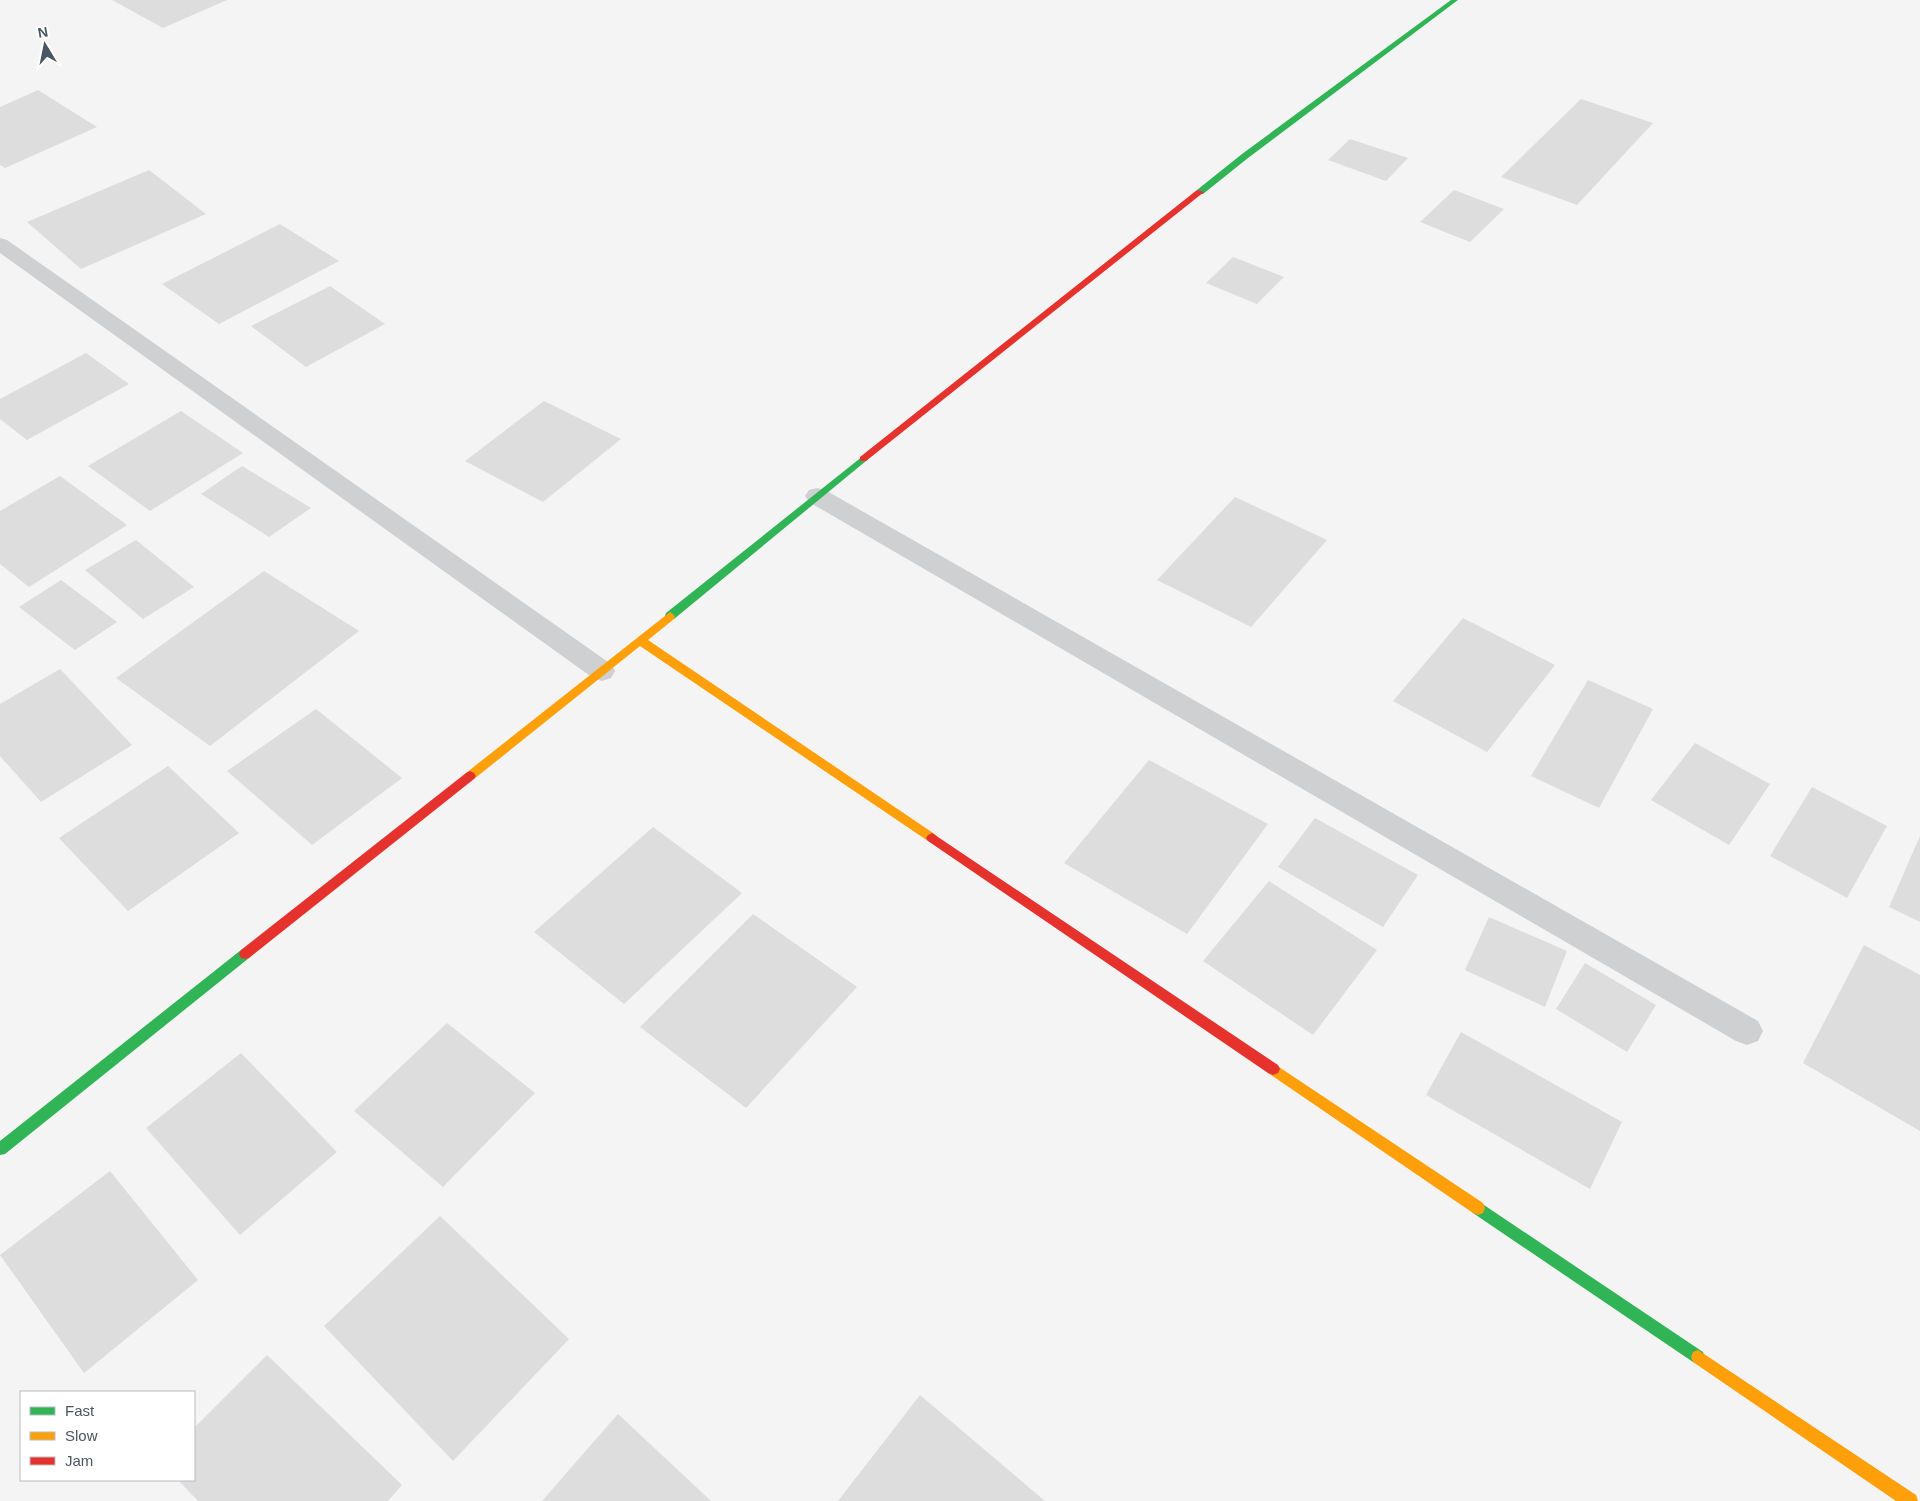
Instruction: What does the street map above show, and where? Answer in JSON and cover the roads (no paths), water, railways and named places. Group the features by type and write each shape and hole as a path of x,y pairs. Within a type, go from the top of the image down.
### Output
{"street":[{"path":"0,1149 602,671 817,496 1245,156 1455,0"},
{"path":"0,244 602,671"},
{"path":"817,496 1747,1031"},
{"path":"640,640 1910,1501"}]}
